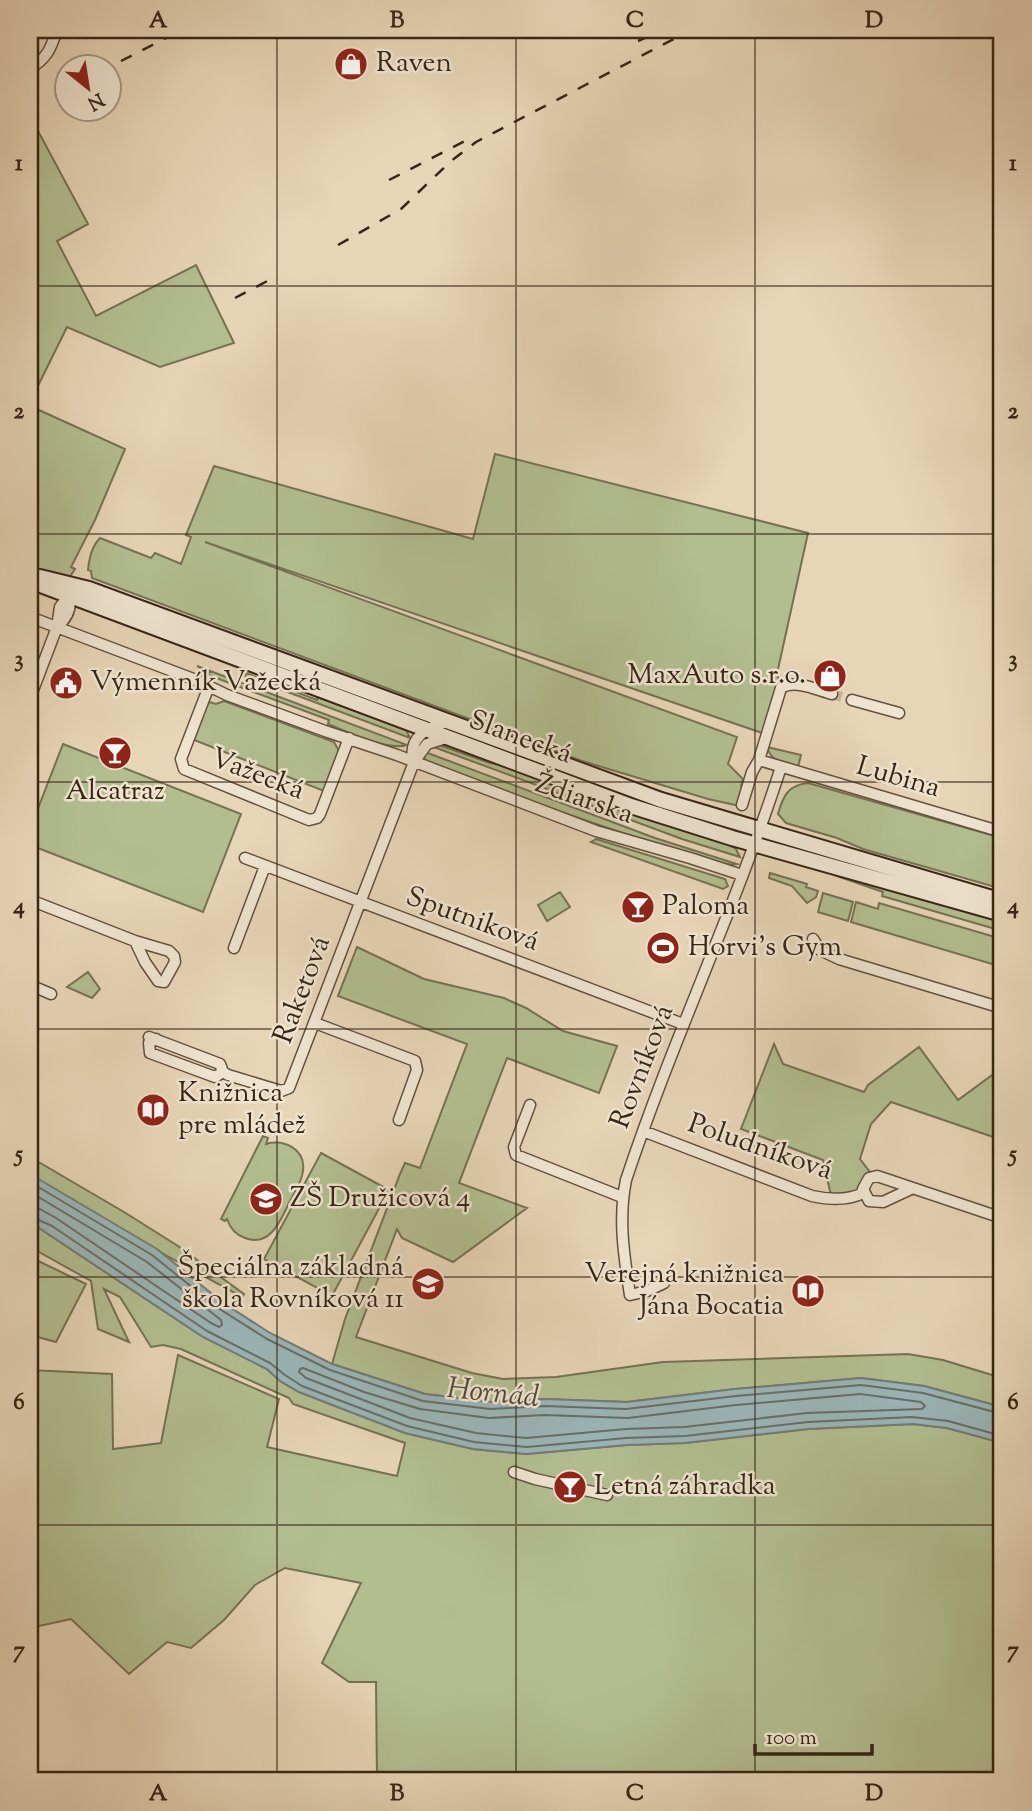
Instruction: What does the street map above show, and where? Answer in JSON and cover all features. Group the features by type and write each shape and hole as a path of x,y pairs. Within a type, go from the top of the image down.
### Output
{"main road":[{"name":"Slanecká","path":"30,580 40,577 446,738 631,806 1002,901"},
{"name":"Slanecká","path":"72,591 89,589 756,837 1002,914"}],"street":[{"path":"30,68 42,61 57,30"},
{"path":"30,698 57,627 67,615 72,591"},
{"path":"30,617 325,731 414,762"},
{"path":"742,805 752,772 760,760 781,688 795,684 832,694"},
{"name":"Važecká","path":"209,687 181,759 184,769 309,820 320,814 349,738"},
{"path":"852,700 899,713"},
{"name":"Raketová","path":"405,721 414,733 414,762"},
{"path":"397,755 407,752 426,730 447,722"},
{"name":"Raketová","path":"152,1038 148,1048 150,1053 215,1077 223,1073 274,1090 289,1088 414,762 427,744 446,738"},
{"name":"Lubina","path":"760,760 1002,832"},
{"name":"Ždiarska","path":"414,762 596,831 741,875"},
{"path":"756,837 780,767"},
{"name":"Rovníková","path":"664,1283 655,1289 630,1294 622,1233 622,1197 643,1131 756,837"},
{"name":"Sputniková","path":"245,858 683,1024"},
{"path":"234,948 265,866"},
{"path":"30,900 135,941 169,951 174,956 174,962 164,982 158,981 135,941"},
{"path":"813,940 820,950 839,959 1002,1008"},
{"path":"30,985 51,995"},
{"path":"315,1023 415,1061 417,1070 399,1120"},
{"path":"530,1105 514,1147 516,1155 622,1197"},
{"name":"Poludníková","path":"643,1131 812,1196 832,1199 863,1194"},
{"path":"913,1188 879,1203 869,1200 863,1194 864,1184 873,1176 913,1188 1002,1218"},
{"path":"514,1472 607,1495"}],"green space":[{"path":"30,116 88,224 57,241 96,316 196,265 234,343 160,367 67,327 30,402"},
{"path":"30,406 125,449 95,520 71,567 75,569 69,578 30,569"},
{"path":"495,454 808,533 777,674 781,688 768,735 205,542 737,737 728,764 743,779 741,786 745,789 740,806 582,761 92,578 91,571 88,570 91,553 100,538 151,558 155,553 181,564 191,537 186,535 214,466 473,539"},
{"path":"197,666 407,745 389,745 356,736 328,724 329,720 208,675 209,672"},
{"path":"246,673 406,730 410,738 245,676"},
{"path":"224,701 334,742 339,751 329,793 189,738 209,702 216,704"},
{"path":"63,744 241,814 203,912 30,845 30,829"},
{"path":"439,745 490,763 518,769 574,789 627,813 731,846 740,857 682,839 431,746"},
{"path":"767,747 801,755 798,767 775,759"},
{"path":"425,752 655,838 737,864 708,860 553,809 429,763 424,758"},
{"path":"808,783 1002,838 1002,889 863,849 837,838 786,823 778,814 784,797 796,786"},
{"path":"596,839 725,879 728,886 723,889 591,842"},
{"path":"770,873 807,884 806,887 818,891 816,897 807,903 792,886 769,878"},
{"path":"837,876 859,879 1002,918 1002,931 882,896 883,892"},
{"path":"560,892 570,907 547,921 538,905"},
{"path":"823,893 853,902 848,921 818,912"},
{"path":"856,902 878,909 879,903 1002,939 1002,967 851,922"},
{"path":"357,947 424,979 504,998 563,1031 617,1046 599,1093 507,1058 459,1183 527,1208 453,1262 402,1238 397,1229 356,1337 472,1373 503,1379 556,1377 663,1362 908,1354 943,1360 1002,1378 1002,1407 924,1386 861,1378 627,1402 545,1399 491,1402 425,1394 332,1364 345,1319 400,1174 405,1163 420,1168 467,1044 338,996"},
{"path":"88,972 100,989 92,998 67,987"},
{"path":"774,1044 783,1064 864,1092 868,1085 919,1047 958,1100 999,1070 1002,1075 1002,1140 891,1102 871,1124 860,1159 873,1176 863,1189 832,1200 823,1160 741,1129"},
{"path":"263,1136 268,1138 266,1144 280,1143 297,1151 303,1163 303,1171 279,1223 268,1235 254,1240 239,1235 227,1219 221,1219"},
{"path":"321,1153 389,1190 332,1296 264,1259"},
{"path":"30,1157 178,1246 244,1294 242,1297 30,1181"},
{"path":"30,1222 203,1337 267,1369 280,1381 299,1392 405,1433 473,1449 526,1454 685,1443 808,1429 913,1424 947,1428 1002,1443 1002,1781 377,1781 376,1682 349,1682 322,1663 361,1583 285,1568 255,1585 224,1620 191,1648 167,1642 129,1674 71,1619 39,1626 30,1624 30,1370 112,1374 113,1449 161,1443 178,1355 279,1399 267,1447 397,1476 405,1443 293,1404 289,1398 181,1349 163,1345 151,1347 120,1297 104,1289 129,1342 98,1329 91,1281 30,1247"},
{"path":"30,1257 86,1284 56,1342 30,1335"}],"water":[{"path":"30,1174 157,1249 222,1302 270,1333 332,1364 425,1394 491,1402 545,1399 627,1402 861,1378 924,1386 1002,1407 1002,1443 947,1428 913,1424 808,1429 685,1443 526,1454 473,1449 405,1433 299,1392 280,1381 267,1369 203,1337 30,1222"}],"tunnel":[{"path":"832,694 852,700"}],"railway":[{"path":"122,60 182,30"},
{"path":"638,41 663,30"},
{"path":"338,245 401,209 451,161 476,142 691,30"},
{"path":"389,180 465,141"},
{"path":"235,298 273,278"}],"place":[{"name":"Raven","path":"351,64"},
{"name":"MaxAuto s.r.o.","path":"830,676"},
{"name":"Výmenník Važecká","path":"66,683"},
{"name":"Alcatraz","path":"115,753"},
{"name":"Paloma","path":"638,907"},
{"name":"Horvi's Gym","path":"663,948"},
{"name":"Knižnica pre mládež","path":"153,1110"},
{"name":"ZŠ Družicová 4","path":"266,1199"},
{"name":"Špeciálna základná škola Rovníková 11","path":"428,1284"},
{"name":"Verejná knižnica Jána Bocatia","path":"808,1291"},
{"name":"Letná záhradka","path":"570,1487"}],"water label":[{"name":"Hornád","path":"493,1394"}]}
